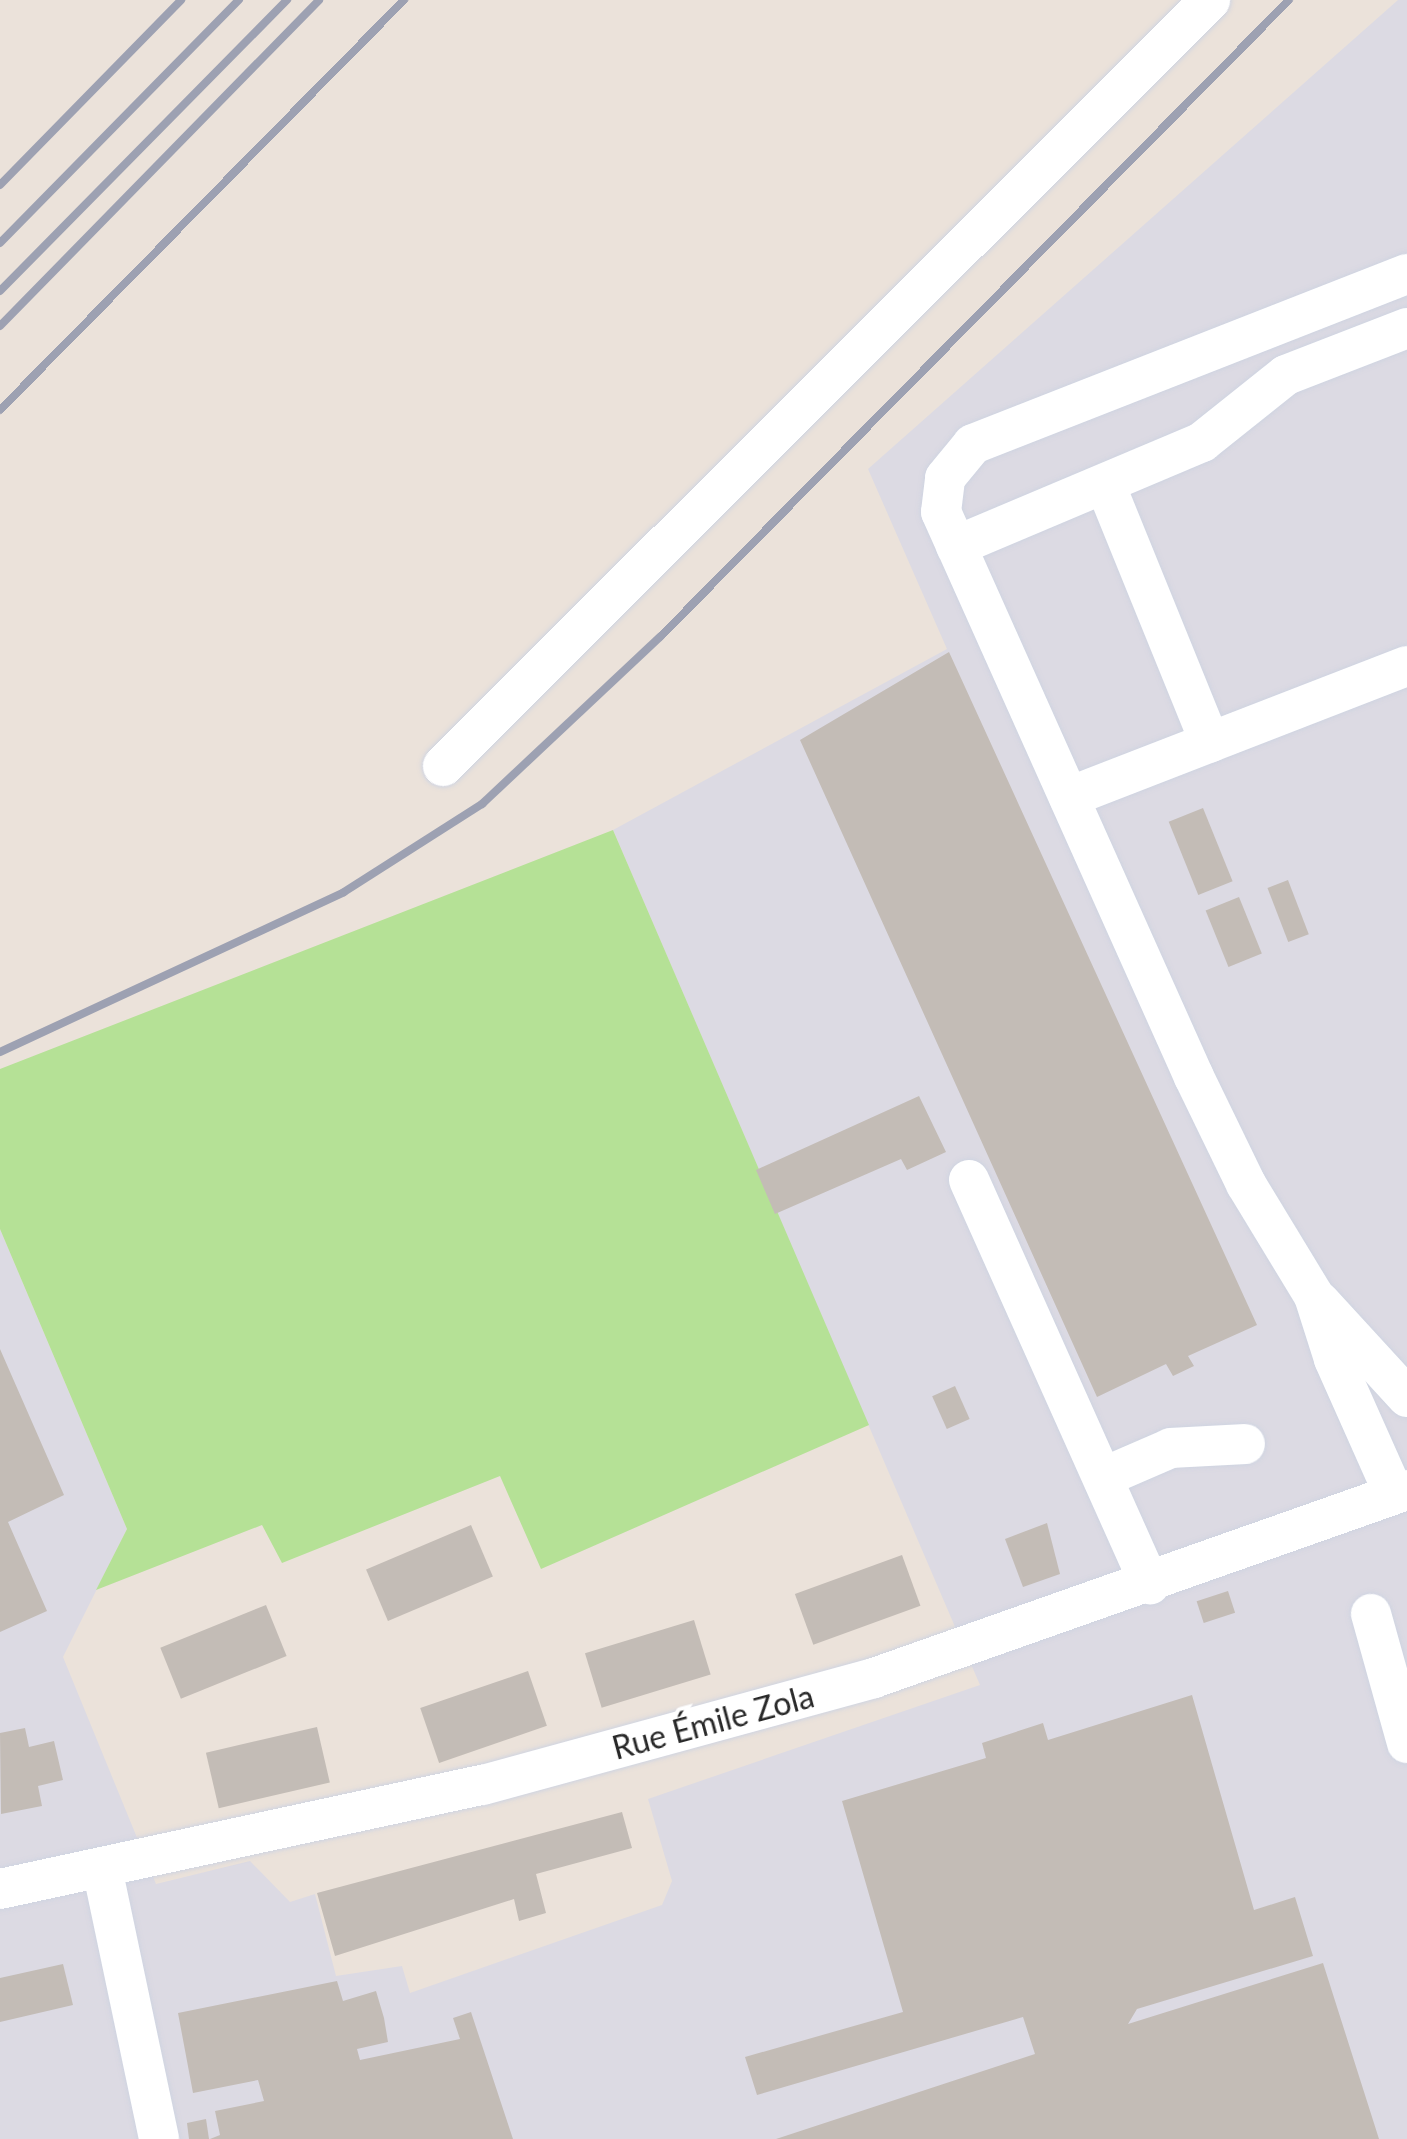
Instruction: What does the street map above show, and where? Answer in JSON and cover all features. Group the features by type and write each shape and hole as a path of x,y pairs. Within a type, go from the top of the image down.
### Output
{"street":[{"path":"443,766 1210,0"},
{"path":"1407,274 973,444 945,478 941,512 1246,1184 1314,1296 1407,1397"},
{"path":"956,546 1202,442 1286,375 1407,328"},
{"path":"1104,484 1210,743"},
{"path":"1068,798 1407,666"},
{"path":"970,1180 1150,1584"},
{"path":"1314,1296 1334,1359 1400,1492"},
{"path":"1104,1477 1171,1448 1245,1444"},
{"name":"Rue Émile Zola","path":"0,1889 501,1780 874,1678 1150,1584 1400,1492"},
{"path":"1371,1614 1407,1743"},
{"path":"102,1868 159,2139"}],"shaded area":[{"path":"1398,0 1407,0 1407,2139 0,2139 0,1229 127,1529 63,1657 156,1884 250,1861 290,1902 315,1894 336,1976 402,1966 410,1993 662,1905 672,1881 648,1799 980,1685 613,830 947,649 868,469"}],"green space":[{"path":"613,830 869,1425 541,1569 500,1476 282,1563 262,1525 96,1590 127,1529 0,1229 0,1069"}],"building":[{"path":"949,652 1257,1325 1188,1356 1194,1366 1173,1376 1166,1364 1097,1397 800,740"},
{"path":"1203,808 1233,881 1198,895 1169,822"},
{"path":"1288,880 1309,934 1288,942 1267,888"},
{"path":"1239,897 1262,954 1228,967 1206,910"},
{"path":"919,1096 946,1152 907,1170 901,1159 775,1214 756,1170"},
{"path":"0,1349 64,1495 8,1522 47,1611 0,1632"},
{"path":"955,1386 970,1419 947,1429 932,1396"},
{"path":"1047,1523 1060,1574 1023,1587 1005,1539"},
{"path":"471,1525 493,1577 388,1621 366,1570"},
{"path":"902,1555 920,1606 813,1645 795,1594"},
{"path":"1228,1591 1235,1613 1204,1623 1197,1601"},
{"path":"266,1605 287,1656 181,1699 160,1648"},
{"path":"694,1620 711,1675 602,1708 585,1653"},
{"path":"528,1671 547,1726 439,1763 420,1708"},
{"path":"1192,1695 1254,1910 1295,1897 1313,1956 1137,2009 1128,2024 1323,1963 1379,2139 776,2139 1035,2054 1023,2017 757,2095 745,2057 903,2012 842,1801 986,1758 982,1743 1043,1723 1048,1740"},
{"path":"317,1727 330,1783 219,1808 206,1753"},
{"path":"25,1728 29,1747 54,1741 63,1780 38,1786 42,1806 1,1814 0,1733"},
{"path":"622,1812 632,1848 536,1874 546,1913 519,1921 514,1899 335,1956 317,1893"},
{"path":"63,1964 73,2005 0,2022 0,1978"},
{"path":"337,1981 343,2001 376,1991 384,2018 388,2042 357,2049 360,2060 460,2039 453,2018 471,2012 513,2139 210,2139 220,2135 215,2111 264,2101 258,2080 193,2093 178,2013"},
{"path":"206,2119 209,2139 189,2139 187,2123"}],"railway":[{"path":"0,185 181,0"},
{"path":"0,243 239,0"},
{"path":"0,291 287,0"},
{"path":"0,326 319,0"},
{"path":"0,410 404,0"},
{"path":"0,1052 344,892 482,804 660,637 1289,0"}]}
